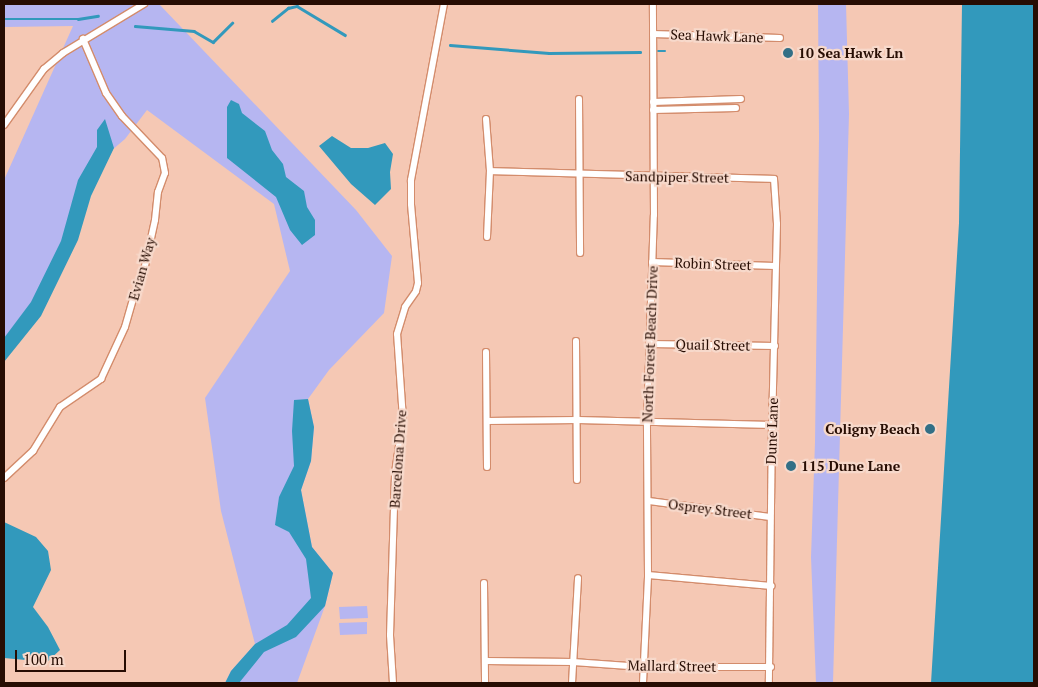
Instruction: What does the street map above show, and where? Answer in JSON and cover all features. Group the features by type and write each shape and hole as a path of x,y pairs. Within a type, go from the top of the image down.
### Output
{"street":[{"path":"4,125 44,70 83,39 115,23 144,4"},
{"name":"Barcelona Drive","path":"393,683 390,635 395,473 403,419 397,334 405,307 416,291 418,283 411,204 411,180 444,4"},
{"name":"North Forest Beach Drive","path":"643,683 648,576 647,422 651,344 654,176 653,4"},
{"name":"Sea Hawk Lane","path":"653,34 780,38"},
{"name":"Evian Way","path":"4,478 33,450 60,406 102,378 125,327 135,293 143,275 155,220 158,192 165,173 162,158 122,116 106,94 83,39"},
{"path":"579,99 580,253"},
{"path":"653,102 741,99"},
{"path":"653,110 736,108"},
{"path":"486,119 490,171 487,237"},
{"name":"Sandpiper Street","path":"490,171 774,179"},
{"name":"Dune Lane","path":"769,683 771,667 772,586 770,517 777,224 774,179"},
{"name":"Robin Street","path":"652,262 775,266"},
{"path":"576,341 577,480"},
{"name":"Quail Street","path":"651,344 775,346"},
{"path":"486,352 488,467"},
{"path":"487,421 578,420 772,426"},
{"name":"Osprey Street","path":"649,501 770,517"},
{"path":"648,576 772,586"},
{"path":"572,683 578,578"},
{"path":"484,583 485,683"},
{"name":"Mallard Street","path":"486,661 573,662 644,667 771,667"}],"shaded area":[{"path":"4,4 159,4 356,210 392,256 384,313 329,370 308,399 314,427 311,461 301,490 312,547 333,573 325,606 297,683 225,683 231,671 255,644 221,511 205,398 290,271 274,204 147,110 125,139 98,162 49,297 4,353 4,180 73,26 4,27"},
{"path":"818,4 846,4 849,114 833,683 816,683 811,557 815,442 819,137"},
{"path":"962,4 1034,4 1034,683 931,683 959,223"},
{"path":"231,100 239,104 242,113 265,131 272,150 283,164 286,177 304,191 307,207 315,220 315,235 302,245 290,230 276,197 227,158 227,107"},
{"path":"105,119 114,148 91,196 78,240 41,316 4,362 4,338 31,302 61,241 78,180 97,147 97,130"},
{"path":"332,136 351,148 368,148 385,143 393,154 390,172 391,189 375,205 351,184 319,146"},
{"path":"308,399 314,427 311,461 301,490 312,547 333,573 325,606 296,637 264,652 239,683 225,683 231,671 255,644 287,625 311,598 306,559 289,532 275,525 279,497 294,466 292,431 294,400"},
{"path":"4,522 36,537 48,551 51,570 33,607 48,627 60,650 47,662 4,658"},
{"path":"367,606 368,618 340,619 339,607"},
{"path":"367,622 367,634 340,635 339,623"}],"waterway":[{"path":"272,21 288,8 297,6 345,35"},
{"path":"4,19 78,19 98,16"},
{"path":"135,26 194,31 213,42 232,23"},
{"path":"450,45 549,53 640,52"},
{"path":"658,51 665,51"}],"place":[{"name":"10 Sea Hawk Ln","path":"788,53"},
{"name":"Coligny Beach","path":"930,429"},
{"name":"115 Dune Lane","path":"791,466"}]}
